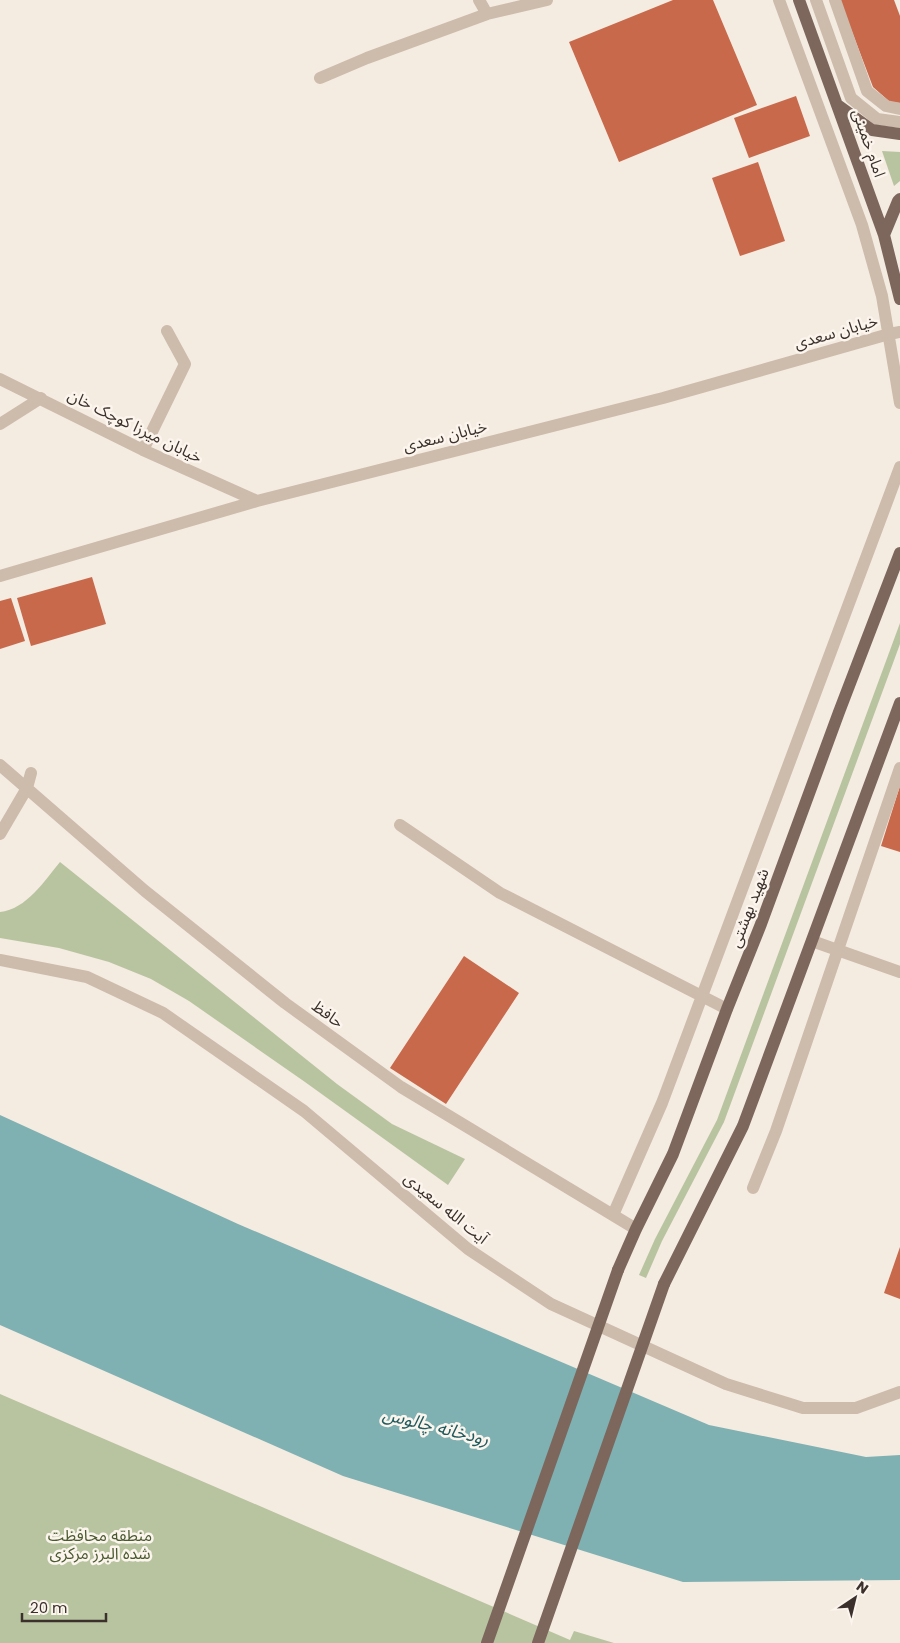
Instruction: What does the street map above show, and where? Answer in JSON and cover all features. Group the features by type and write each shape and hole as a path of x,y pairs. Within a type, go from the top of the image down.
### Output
{"main road":[{"name":"امام خمینی","path":"799,0 884,235 900,297"},
{"path":"838,106 872,130 900,134"},
{"path":"884,235 900,199"},
{"name":"شهید بهشتی","path":"487,1643 618,1270 673,1154 900,553"},
{"path":"538,1643 664,1284 742,1126 900,703"}],"street":[{"path":"479,0 487,14"},
{"path":"320,78 367,58 487,14 547,0"},
{"path":"779,0 862,225 882,296 895,333 900,403"},
{"path":"816,0 851,98 877,119 900,122"},
{"path":"835,0 867,90 886,106 900,109"},
{"path":"143,450 186,364 167,331"},
{"name":"خیابان سعدی","path":"0,576 256,501 664,398 895,333"},
{"name":"خیابان میرزا کوچک خان","path":"0,379 143,450 256,501"},
{"path":"0,424 41,398"},
{"path":"613,1215 662,1103 900,466"},
{"path":"0,765 27,788"},
{"path":"753,1188 776,1131 900,768"},
{"path":"0,834 27,788 31,774"},
{"name":"حافظ","path":"27,788 145,891 286,1003 400,1087 636,1229"},
{"path":"400,824 500,893 727,1009"},
{"path":"812,941 900,972"},
{"name":"آیت الله سعیدی","path":"0,960 87,977 163,1013 304,1110 468,1249 551,1304 726,1384 803,1408 856,1408 900,1392"}],"green space":[{"path":"882,151 900,152 900,181 894,186"},
{"path":"900,623 900,644 724,1122 662,1241 646,1278 639,1275 655,1239 717,1120"},
{"path":"60,862 337,1084 392,1124 465,1159 448,1185 189,1001 151,979 109,962 59,948 0,938 0,912 19,906 27,900"},
{"name":"منطقه محافظت شده البرز مرکزی","path":"0,1394 570,1640 574,1631 614,1643 0,1643"}],"water":[{"name":"رودخانه چالوس","path":"0,1115 238,1224 709,1425 866,1457 900,1455 900,1580 683,1582 343,1476 0,1325"}],"building":[{"path":"673,0 713,0 757,105 619,162 569,42"},
{"path":"840,0 894,0 900,16 900,103 890,102 873,87"},
{"path":"796,96 810,136 749,158 734,118"},
{"path":"758,162 785,241 740,256 712,178"},
{"path":"92,577 106,624 31,646 17,598"},
{"path":"11,598 25,641 0,649 0,601"},
{"path":"900,786 900,852 881,846"},
{"path":"464,956 519,993 446,1104 390,1068"},
{"path":"900,1247 900,1299 884,1293"}]}
